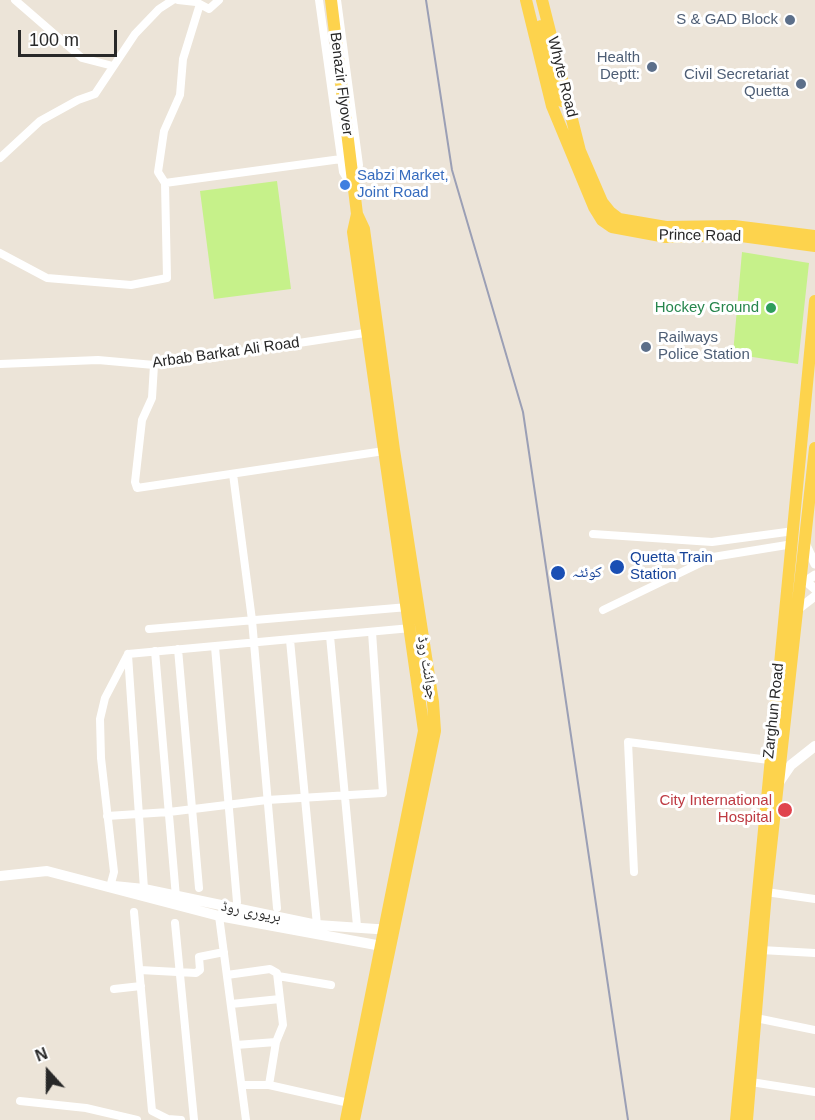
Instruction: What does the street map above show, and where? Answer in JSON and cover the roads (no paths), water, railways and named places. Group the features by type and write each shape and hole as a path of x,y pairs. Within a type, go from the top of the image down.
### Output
{"main road":[{"name":"Benazir Flyover","path":"331,0 352,167"},
{"name":"Whyte Road","path":"526,0 552,106 572,138"},
{"name":"Whyte Road","path":"534,0 551,69 572,138"},
{"name":"Whyte Road","path":"542,0 572,138"},
{"name":"Prince Road","path":"572,138 602,202 619,219 666,227 734,226 815,236"},
{"name":"Prince Road","path":"572,138 594,207 602,220 612,227 666,237 734,235 815,246"},
{"name":"جوائنٹ روڈ","path":"346,1120 435,731 373,331 353,232 357,214 352,167"},
{"name":"Zarghun Road","path":"747,1120 766,892 798,610 799,544 794,531 812,376 815,301"},
{"name":"جوائنٹ روڈ","path":"373,331 384,451 424,715 423,739 390,929"},
{"name":"Zarghun Road","path":"736,1120 769,760 799,544 815,448"},
{"path":"778,785 791,765 815,746"},
{"name":"بریوری روڈ","path":"0,876 47,871 219,916 386,947"},
{"name":"بریوری روڈ","path":"111,887 125,885 317,925 390,929"},
{"name":"جوائنٹ روڈ","path":"354,1120 386,947"}],"street":[{"path":"15,0 82,58 113,66"},
{"path":"178,0 200,4 209,9 219,0"},
{"path":"319,0 341,159 344,172 354,191"},
{"path":"337,0 359,165 354,191"},
{"path":"0,158 40,121 78,100 95,94 135,34 170,1"},
{"path":"0,253 47,278 131,285 167,278 165,183 158,172 164,131 180,95 183,59 200,4"},
{"path":"165,183 341,159"},
{"name":"Arbab Barkat Ali Road","path":"0,364 98,360 154,365 373,331"},
{"path":"154,365 152,398 142,420 135,482 137,488 384,451"},
{"path":"232,474 252,620 252,643 277,908"},
{"path":"593,534 712,542 794,531"},
{"path":"603,610 713,557 799,544 815,564"},
{"path":"815,575 809,579 808,583 815,589"},
{"path":"798,610 815,596"},
{"path":"149,629 408,607"},
{"path":"128,654 411,628"},
{"path":"107,816 192,810 267,800 383,793 372,632"},
{"path":"330,636 357,926"},
{"path":"290,640 317,925"},
{"path":"215,646 237,902"},
{"path":"178,650 199,888"},
{"path":"155,651 176,897"},
{"path":"128,654 144,889"},
{"path":"111,887 114,872 107,816 100,719 105,698 128,654"},
{"path":"634,872 628,742 769,760"},
{"path":"766,892 815,899"},
{"path":"134,912 152,1111 168,1119 181,1120"},
{"path":"219,916 246,1120"},
{"path":"175,923 194,1120"},
{"path":"761,950 815,953"},
{"path":"140,970 199,972 199,957 224,952"},
{"path":"227,975 270,969 278,976 331,984"},
{"path":"269,1085 276,1042 283,1024 278,976"},
{"path":"114,989 141,986"},
{"path":"231,1004 280,999"},
{"path":"756,1017 815,1030"},
{"path":"236,1045 276,1042"},
{"path":"751,1082 815,1092"},
{"path":"242,1085 269,1085 349,1103"},
{"path":"20,1101 86,1108 137,1120"}],"railway":[{"path":"426,0 452,170 523,412 628,1120"}],"place":[{"name":"S & GAD Block","path":"790,20"},
{"name":"Health Deptt:","path":"652,67"},
{"name":"Civil Secretariat Quetta","path":"801,84"},
{"name":"Sabzi Market, Joint Road","path":"345,185"},
{"name":"Hockey Ground","path":"771,308"},
{"name":"Railways Police Station","path":"646,347"},
{"name":"Quetta Train Station","path":"617,567"},
{"name":"کوئٹہ","path":"558,573"},
{"name":"City International Hospital","path":"785,810"}]}
